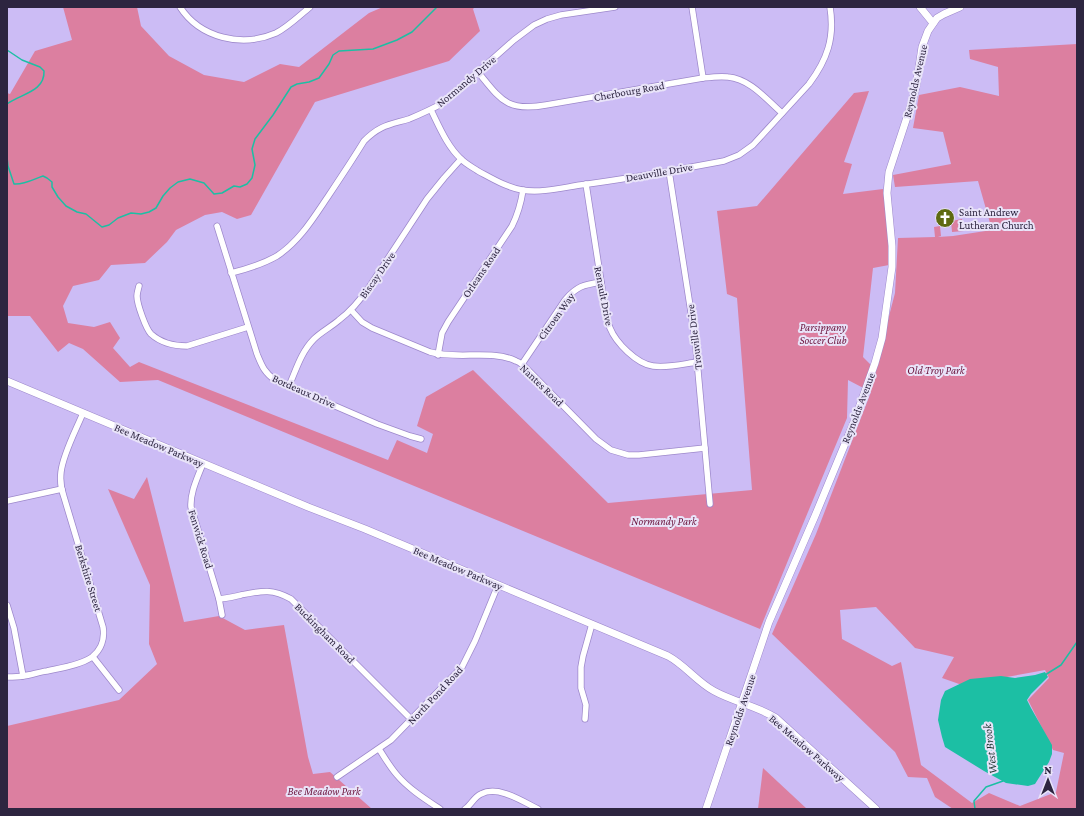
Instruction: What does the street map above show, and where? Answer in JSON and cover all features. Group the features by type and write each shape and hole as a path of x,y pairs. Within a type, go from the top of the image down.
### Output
{"street":[{"path":"180,7 188,17 202,29 214,35 236,40 258,38 276,32 285,27 310,7"},
{"name":"Normandy Drive","path":"231,273 266,262 278,255 298,239 364,141 372,132 431,110 452,96 528,29 540,22 561,16 615,7"},
{"path":"692,7 704,78"},
{"name":"Deauville Drive","path":"431,110 454,152 461,159 505,186 523,190 544,190 586,184 724,161 739,155 753,145 818,71 826,56 830,43 832,27 830,7"},
{"path":"920,7 933,23"},
{"name":"Reynolds Avenue","path":"706,809 769,622 854,422 875,363 882,338 892,267 892,246 887,193 888,178 916,87 924,40 933,23 938,18 960,7"},
{"name":"Cherbourg Road","path":"478,72 501,99 514,106 528,107 704,78 728,76 743,80 749,84 782,113"},
{"name":"Biscay Drive","path":"289,386 300,360 310,343 314,338 351,310 370,286 427,199 461,159"},
{"name":"Trouville Drive","path":"669,171 691,310 710,504"},
{"name":"Renault Drive","path":"586,184 609,327 618,341 634,357 646,364 660,367 697,362"},
{"name":"Orleans Road","path":"438,354 442,333 448,322 512,226 520,207 523,190"},
{"name":"Bordeaux Drive","path":"217,226 256,354 262,368 267,374 275,380 377,424 421,439"},
{"name":"Citroen Way","path":"522,364 564,300 576,288 601,282"},
{"path":"138,286 137,297 145,326 151,334 170,344 187,346 248,326"},
{"name":"Nantes Road","path":"351,310 362,322 372,328 438,354 453,356 507,357 522,364 596,439 606,447 618,453 639,455 705,448"},
{"name":"Bee Meadow Parkway","path":"7,381 308,508 365,529 674,659 713,691 776,718 876,809"},
{"name":"Berkshire Street","path":"83,413 63,463 60,477 62,489 104,627 103,641 93,657"},
{"name":"Fenwick Road","path":"203,463 192,494 191,507 219,599 222,615"},
{"path":"7,501 62,489"},
{"name":"North Pond Road","path":"337,777 391,740 462,667 475,641 498,585"},
{"name":"Buckingham Road","path":"219,599 267,590 291,599 411,719"},
{"path":"7,605 14,628 23,676"},
{"path":"585,719 586,705 581,688 581,667 592,624"},
{"path":"7,677 23,676 79,663 93,657 120,690"},
{"path":"379,749 402,780 440,809"},
{"path":"465,809 470,806 480,794 493,790 502,792 538,809"}],"green space":[{"path":"63,7 137,7 141,26 169,56 204,75 244,82 280,64 299,67 369,13 383,7 475,7 473,9 480,31 449,61 315,102 251,215 237,219 222,212 205,215 176,230 167,242 145,263 111,265 99,280 73,286 63,306 68,323 94,327 110,322 120,338 113,348 130,367 139,362 388,460 397,440 427,453 433,434 417,426 426,397 473,370 608,503 752,490 737,298 727,294 717,211 757,206 854,93 869,91 844,162 852,164 843,194 883,189 888,233 889,265 873,268 863,357 874,368 874,374 895,293 898,238 935,237 934,227 940,226 941,236 938,237 992,230 978,181 895,187 893,175 951,164 943,132 913,128 919,95 960,87 999,96 998,67 970,59 969,50 1077,44 1077,809 953,809 935,797 927,778 908,777 895,752 772,634 816,534 871,392 848,380 847,418 760,629 158,380 120,382 83,349 69,343 58,352 30,316 7,316 7,93 10,94 35,51 72,40","holes":["876,607 915,648 954,657 942,678 962,685 1045,670 1049,678 1028,700 1053,750 1064,753 1056,792 1020,806 989,793 972,803 921,765 901,662 892,666 842,639 840,610"]},
{"path":"962,219 964,231 952,232 951,221"},
{"name":"Bee Meadow Park","path":"147,477 184,622 219,616 245,630 284,625 308,757 313,774 330,772 372,809 7,809 7,726 119,700 157,664 149,644 150,585 108,489 134,499"},
{"path":"763,768 807,809 758,809"}],"water":[{"path":"1045,672 1048,677 1027,700 1052,745 1052,754 1049,762 1035,784 1028,786 1006,783 945,747 938,720 941,700 945,691 970,679 1001,676 1015,678"}],"waterway":[{"path":"7,157 8,166 14,184 25,183 43,176 52,182 52,187 66,206 77,212 86,214 102,227 109,225 118,218 131,213 141,214 156,208 163,196 178,182 190,179 204,183 214,194 222,193 234,186 240,187 247,184 252,178 255,165 252,149 255,139 291,87 319,78 329,64 333,55 339,51 373,49 397,40 412,32 437,7"},
{"path":"7,50 22,60 40,67 44,71 43,78 36,88 7,104"},
{"name":"West Brook","path":"1045,675 1061,665 1077,642"},
{"name":"West Brook","path":"975,809 974,801 986,787 1003,781 1002,779"}],"place":[{"name":"Saint Andrew Lutheran Church","path":"945,218"}],"park label":[{"name":"Parsippany Soccer Club","path":"823,333"},
{"name":"Old Troy Park","path":"936,370"},
{"name":"Normandy Park","path":"664,521"}]}
